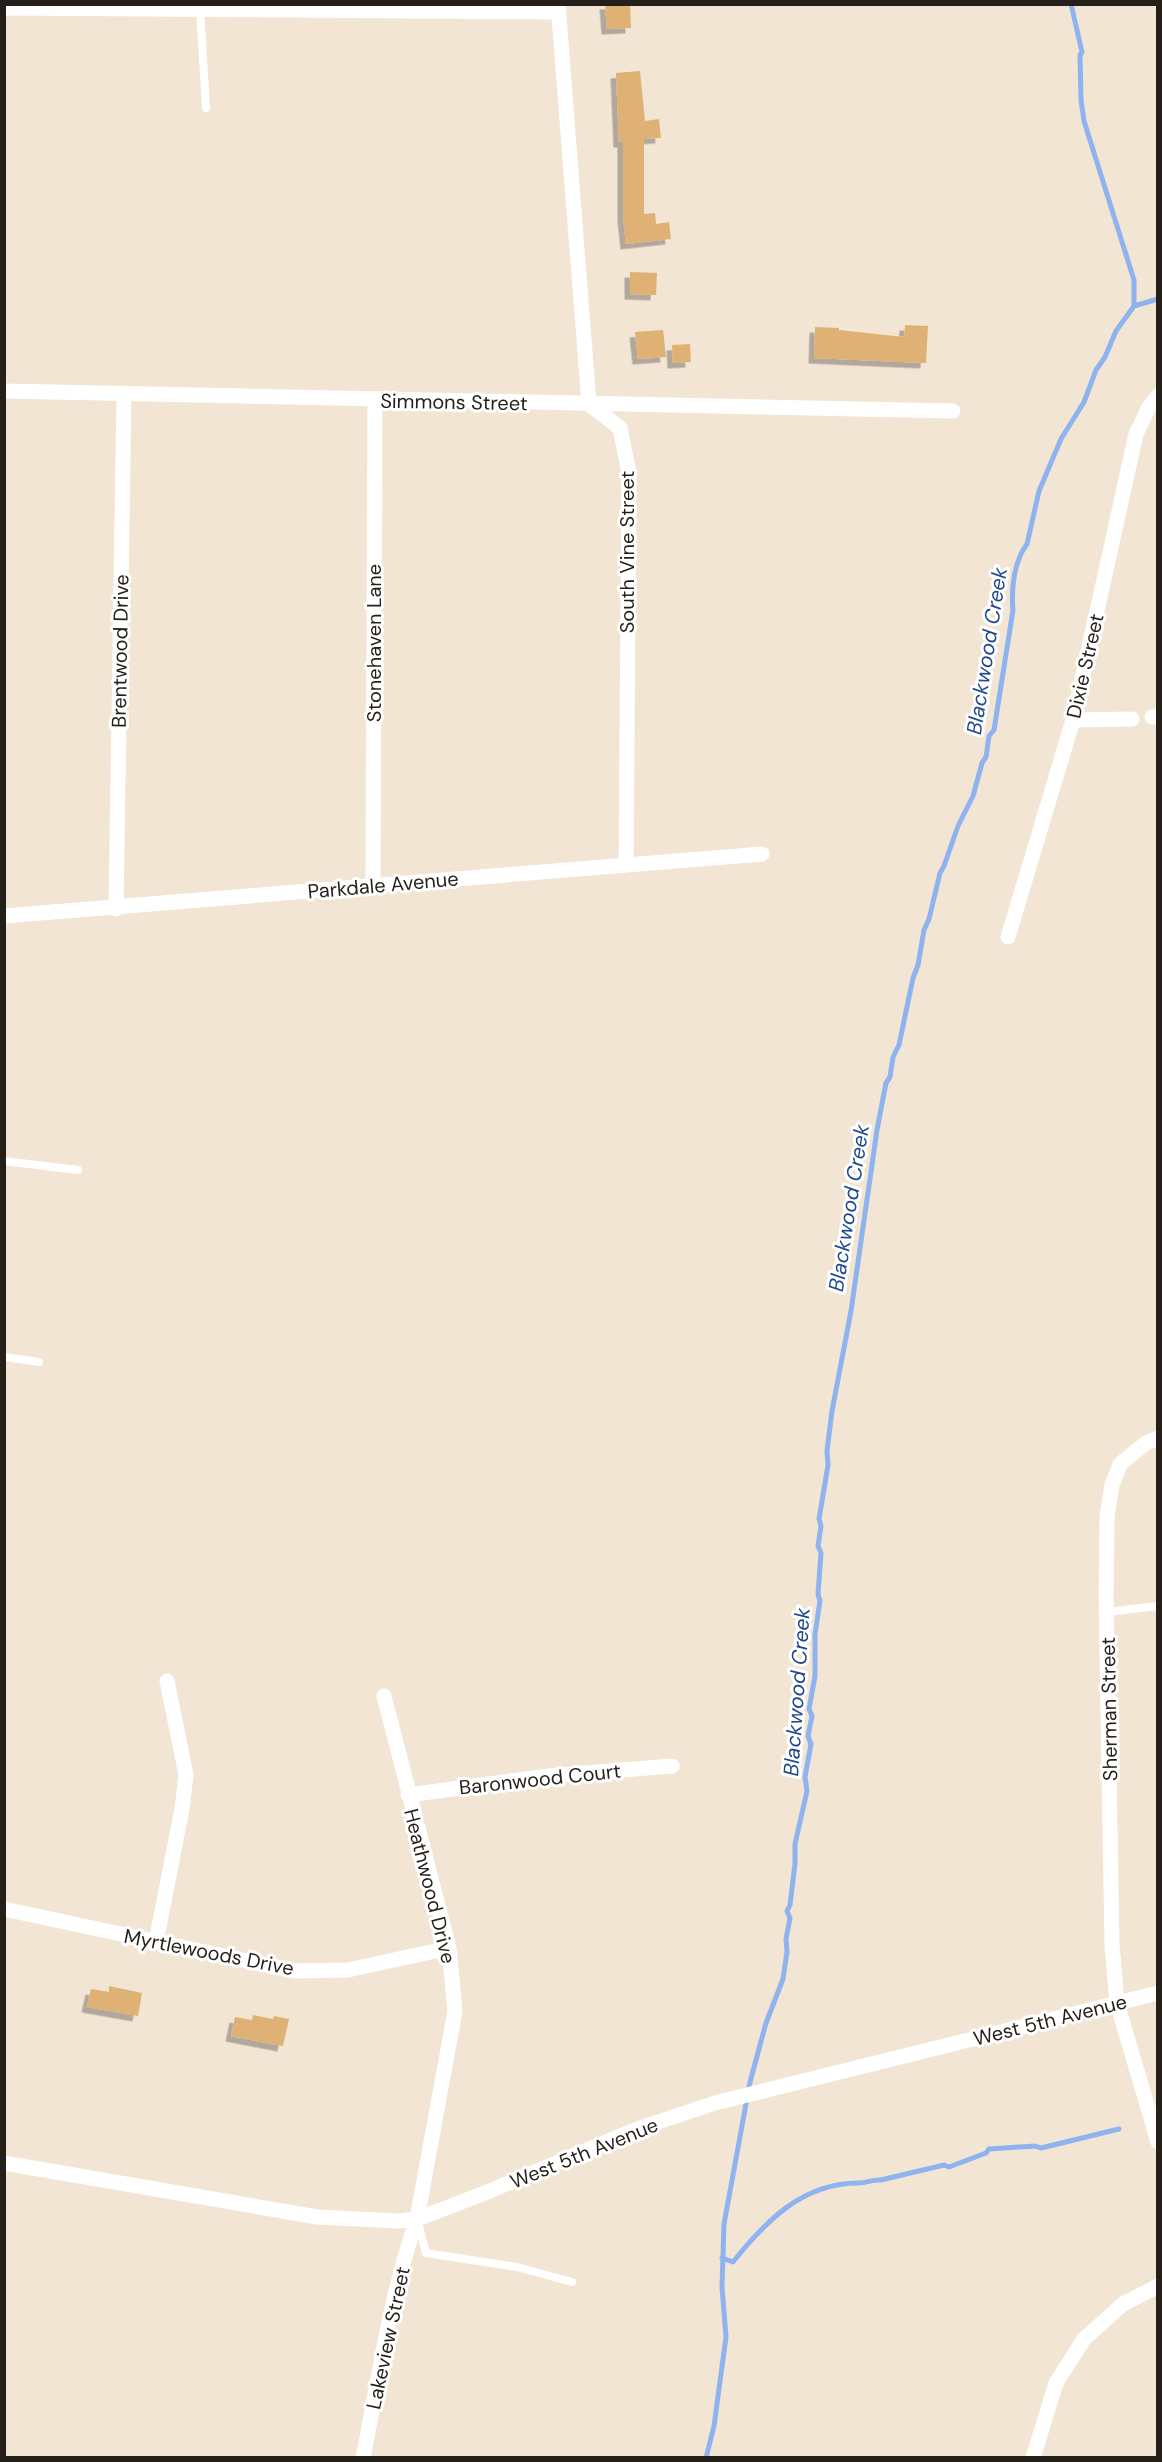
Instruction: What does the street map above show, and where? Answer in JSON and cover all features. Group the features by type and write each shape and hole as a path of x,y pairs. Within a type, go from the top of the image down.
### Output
{"street":[{"path":"4,8 175,7 200,10 559,8 589,404"},
{"name":"Simmons Street","path":"4,391 953,411"},
{"name":"Brentwood Drive","path":"116,909 124,393"},
{"name":"Stonehaven Lane","path":"373,885 375,400"},
{"name":"South Vine Street","path":"589,404 620,428 628,473 626,864"},
{"name":"Dixie Street","path":"1008,937 1073,720 1136,434 1155,405"},
{"path":"1073,720 1132,719"},
{"name":"Parkdale Avenue","path":"4,916 116,909 373,885 762,854"},
{"name":"Sherman Street","path":"1117,2003 1112,1944 1107,1516 1112,1485 1120,1464 1146,1443 1158,1437"},
{"path":"156,1942 183,1809 186,1775 167,1681"},
{"name":"Heathwood Drive","path":"384,1696 449,1948 455,2011 417,2219"},
{"name":"Baronwood Court","path":"408,1795 548,1776 672,1766"},
{"name":"Myrtlewoods Drive","path":"4,1910 294,1971 348,1970 449,1948"},
{"name":"West 5th Avenue","path":"4,2163 317,2217 398,2222 417,2219 485,2193 637,2128 715,2103 1158,1993"},
{"path":"1117,2003 1158,2142"},
{"name":"Lakeview Street","path":"363,2457 391,2314 406,2251 417,2219"},
{"path":"1033,2457 1056,2383 1084,2339 1123,2304 1158,2286"}],"lane":[{"path":"200,10 206,108"},
{"path":"4,1161 78,1170"},
{"path":"4,1357 39,1362"},
{"path":"1107,1612 1158,1606"},
{"path":"417,2219 426,2253 517,2267 572,2282"}],"building":[{"path":"605,4 630,4 631,28 607,29"},
{"path":"640,71 645,121 659,119 661,138 644,139 644,214 655,213 656,224 669,222 671,239 626,244 623,216 623,142 619,142 616,73"},
{"path":"630,272 657,273 656,295 630,294"},
{"path":"905,325 928,326 926,363 814,358 815,327 904,337"},
{"path":"663,330 666,357 638,359 635,332"},
{"path":"690,344 691,362 673,363 672,345"},
{"path":"109,1986 142,1993 138,2016 87,2007 91,1989 109,1992"},
{"path":"253,2015 289,2019 283,2046 231,2036 235,2017 252,2020"}],"waterway":[{"name":"Blackwood Creek","path":"706,2458 714,2426 726,2337 722,2287 724,2224 750,2082 766,2023 783,1979 787,1952 786,1939 790,1918 787,1911 790,1905 795,1864 795,1844 807,1791 805,1777 811,1744 808,1736 812,1716 809,1709 815,1676 815,1634 820,1601 818,1594 821,1553 818,1546 821,1526 819,1519 828,1465 827,1451 832,1411 851,1311 886,1083 890,1077 893,1057 899,1045 924,930 929,919 940,873 958,826 973,796 982,763 986,757 989,736 994,730 1013,610 1014,576 1027,544 1039,491 1061,439 1084,402 1096,370 1105,357 1116,331 1134,306 1134,280 1084,121 1081,100 1080,55 1082,52 1071,4"},
{"path":"1134,306 1158,299"},
{"path":"722,2258 733,2262 772,2219 803,2197 820,2190 839,2185 881,2180 944,2165 949,2167 986,2153 989,2149 1035,2146 1041,2148 1119,2129"}]}
